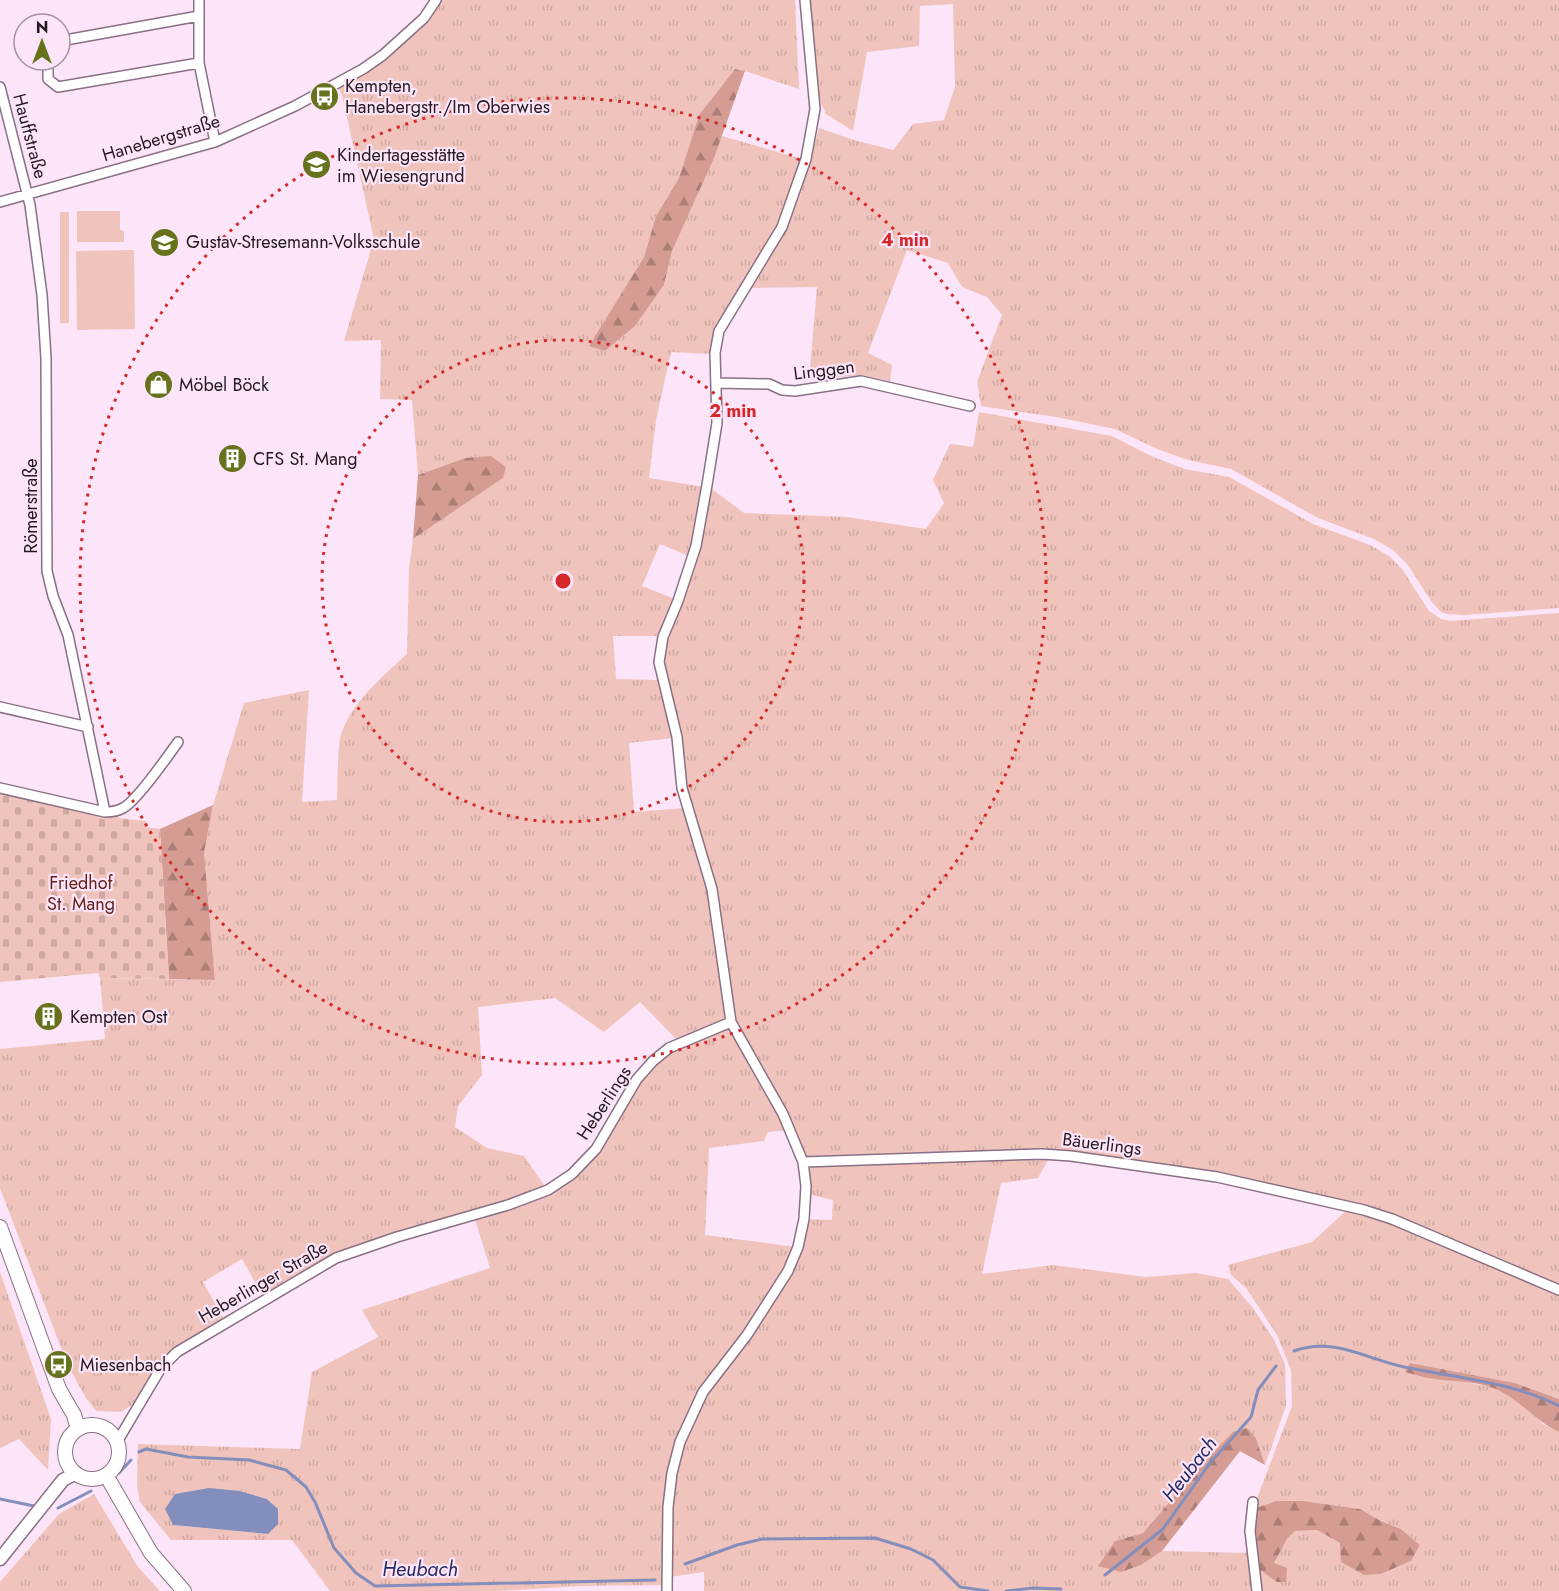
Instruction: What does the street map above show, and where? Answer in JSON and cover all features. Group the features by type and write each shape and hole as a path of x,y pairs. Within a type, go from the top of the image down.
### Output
{"main road":[{"path":"0,1227 59,1389 74,1415 78,1429"},
{"path":"95,1425 107,1430 117,1442 118,1454 114,1467 106,1475 90,1479 75,1473 67,1463 65,1449 70,1436 78,1429 95,1425"},
{"path":"106,1475 151,1552 184,1591"}],"street":[{"path":"199,0 199,63 215,142"},
{"name":"Hanebergstraße","path":"0,202 215,142 295,106 363,69 383,55 424,18 436,0"},
{"path":"667,1591 668,1507 672,1473 680,1442 704,1392 747,1335 788,1271 798,1247 804,1219 806,1186 803,1162 783,1114 731,1022 711,889 682,788 677,737 659,662 663,637 678,601 696,546 717,423 715,353 719,331 782,227 806,159 814,109 805,0"},
{"path":"72,39 199,16"},
{"path":"48,72 48,79 58,87 199,63"},
{"name":"Hauffstraße","path":"0,93 28,194"},
{"name":"Römerstraße","path":"28,194 38,250 46,358 47,571 53,596 68,635 105,812"},
{"name":"Linggen","path":"717,383 769,384 782,390 795,391 861,381 970,406"},
{"path":"0,707 88,727"},
{"path":"0,788 105,812 124,808 134,800 178,742"},
{"name":"Heberlings","path":"508,1205 548,1190 575,1171 596,1149 637,1079 653,1061 669,1048 731,1022"},
{"name":"Bäuerlings","path":"803,1162 1042,1154 1217,1177 1364,1210 1392,1219 1559,1290"},
{"name":"Heberlinger Straße","path":"117,1442 161,1368 197,1339 336,1258 397,1237 508,1205"},
{"path":"0,1559 63,1479 75,1473"},
{"path":"1252,1502 1250,1531 1257,1591"}],"green space":[{"path":"442,0 795,0 799,89 735,69 699,115 679,178 656,216 644,257 590,346 605,351 635,326 664,285 672,251 722,136 802,159 779,225 712,354 671,352 656,420 649,478 704,487 689,556 660,544 642,586 675,599 660,636 613,636 616,679 658,680 674,738 629,743 634,812 685,808 709,889 727,1019 678,1041 640,1002 604,1032 555,998 478,1007 482,1075 458,1106 455,1127 487,1148 524,1156 546,1188 506,1202 396,1232 334,1254 263,1296 242,1259 203,1282 224,1319 195,1336 132,1405 121,1412 96,1411 68,1366 0,1188 0,1049 105,1039 100,978 215,980 204,853 213,805 244,703 309,690 302,802 337,800 338,756 341,734 346,722 369,690 407,654 409,568 413,539 503,478 505,467 465,458 418,475 412,400 380,399 381,340 344,341 374,239 342,95 338,87 387,58 429,21"},
{"path":"810,0 1559,0 1559,608 1465,615 1446,614 1431,601 1408,565 1393,550 1374,539 1318,518 1231,469 1188,460 1157,449 1115,429 1056,417 981,406 977,382 1002,315 987,297 962,287 948,263 907,250 868,353 892,365 890,381 862,375 809,380 817,287 750,288 786,229 800,196 819,128 893,150 913,124 944,120 955,87 953,4 920,6 919,46 867,52 853,131 826,114 817,95"},
{"path":"735,69 745,71 714,158 672,251 664,285 635,326 605,351 589,346 644,257 656,216 679,178 699,115"},
{"path":"77,211 120,211 120,230 124,231 124,242 77,242"},
{"path":"60,212 69,212 69,323 60,323"},
{"path":"134,250 135,329 77,330 76,251"},
{"path":"979,412 1112,436 1153,457 1185,469 1229,477 1313,524 1370,545 1389,556 1402,569 1429,611 1441,619 1450,621 1559,613 1559,1286 1393,1216 1105,1157 805,1159 734,1022 714,887 687,787 681,737 663,662 663,650 712,489 744,513 847,517 926,529 944,503 933,480 950,444 973,447"},
{"path":"491,456 506,467 503,478 413,539 418,475 465,458"},
{"name":"Friedhof St. Mang","path":"0,795 146,821 147,827 160,829 169,979 100,978 98,973 0,982"},
{"path":"213,805 204,853 215,980 169,979 160,829"},
{"path":"729,1026 787,1130 768,1132 764,1141 709,1148 705,1235 795,1247 786,1271 745,1333 701,1390 687,1415 677,1441 663,1543 662,1585 581,1586 499,1591 330,1591 292,1540 171,1540 140,1502 137,1485 138,1444 300,1449 312,1372 378,1337 362,1310 490,1268 475,1219 550,1194 577,1177 597,1151 639,1081 670,1050","holes":["240,1491 267,1499 278,1509 268,1534 173,1525"]},
{"path":"1049,1158 1038,1178 1001,1183 982,1274 1053,1265 1146,1277 1196,1273 1228,1279 1253,1308 1273,1338 1285,1364 1286,1406 1265,1465 1256,1438 1247,1428 1202,1464 1143,1533 1115,1541 1141,1565 1162,1551 1250,1553 1255,1591 704,1591 704,1572 670,1577 672,1508 683,1442 707,1394 772,1304 807,1219 832,1220 833,1200 808,1194 807,1165"},
{"path":"1347,1210 1390,1223 1559,1293 1559,1399 1515,1383 1410,1363 1470,1383 1491,1387 1510,1396 1543,1424 1559,1432 1559,1591 1260,1591 1256,1567 1274,1563 1287,1539 1295,1531 1317,1530 1340,1543 1381,1574 1411,1561 1420,1545 1401,1529 1360,1509 1303,1501 1276,1501 1253,1509 1292,1406 1291,1370 1277,1335 1246,1288 1231,1275 1228,1265 1312,1242"},
{"path":"0,1272 51,1419 48,1470 19,1439 0,1448"},
{"path":"1410,1363 1515,1383 1559,1399 1559,1432 1502,1392 1477,1384 1428,1378 1405,1372"},
{"path":"1247,1428 1256,1438 1265,1465 1240,1451 1162,1551 1141,1565 1121,1572 1098,1566 1115,1541 1143,1533 1202,1464 1233,1432"},
{"path":"94,1494 138,1567 160,1591 0,1591 0,1582 59,1514"},
{"path":"1276,1501 1303,1501 1360,1509 1401,1529 1420,1545 1411,1561 1381,1574 1364,1575 1341,1562 1340,1543 1317,1530 1295,1531 1287,1539 1274,1563 1287,1568 1286,1582 1277,1582 1256,1567 1253,1509"}],"water":[{"path":"209,1488 240,1491 267,1499 278,1509 278,1524 268,1534 173,1525 165,1509 175,1494"}],"waterway":[{"name":"Heubach","path":"1294,1351 1309,1347 1338,1348 1394,1365 1504,1386 1559,1406"},
{"name":"Heubach","path":"1105,1575 1163,1529 1210,1463 1251,1417 1258,1390 1276,1366"},
{"name":"Heubach","path":"139,1452 146,1449 188,1457 249,1460 286,1470 306,1487 315,1502 334,1548 356,1573 375,1586 655,1580"},
{"name":"Heubach","path":"119,1473 131,1460"},
{"name":"Heubach","path":"58,1508 91,1491"},
{"name":"Heubach","path":"0,1499 34,1506"},
{"name":"Heubach","path":"685,1564 737,1545 762,1539 875,1538 911,1549 933,1560 960,1587 988,1591"},
{"name":"Heubach","path":"1006,1591 1033,1588 1061,1589"}],"place":[{"name":"Kempten, Hanebergstr./Im Oberwies","path":"324,96"},
{"name":"Kindertagesstätte im Wiesengrund","path":"316,165"},
{"name":"Gustav-Stresemann-Volksschule","path":"165,242"},
{"name":"Möbel Böck","path":"158,385"},
{"name":"CFS St. Mang","path":"232,459"},
{"name":"Kempten Ost","path":"49,1017"},
{"name":"Miesenbach","path":"59,1365"}]}
